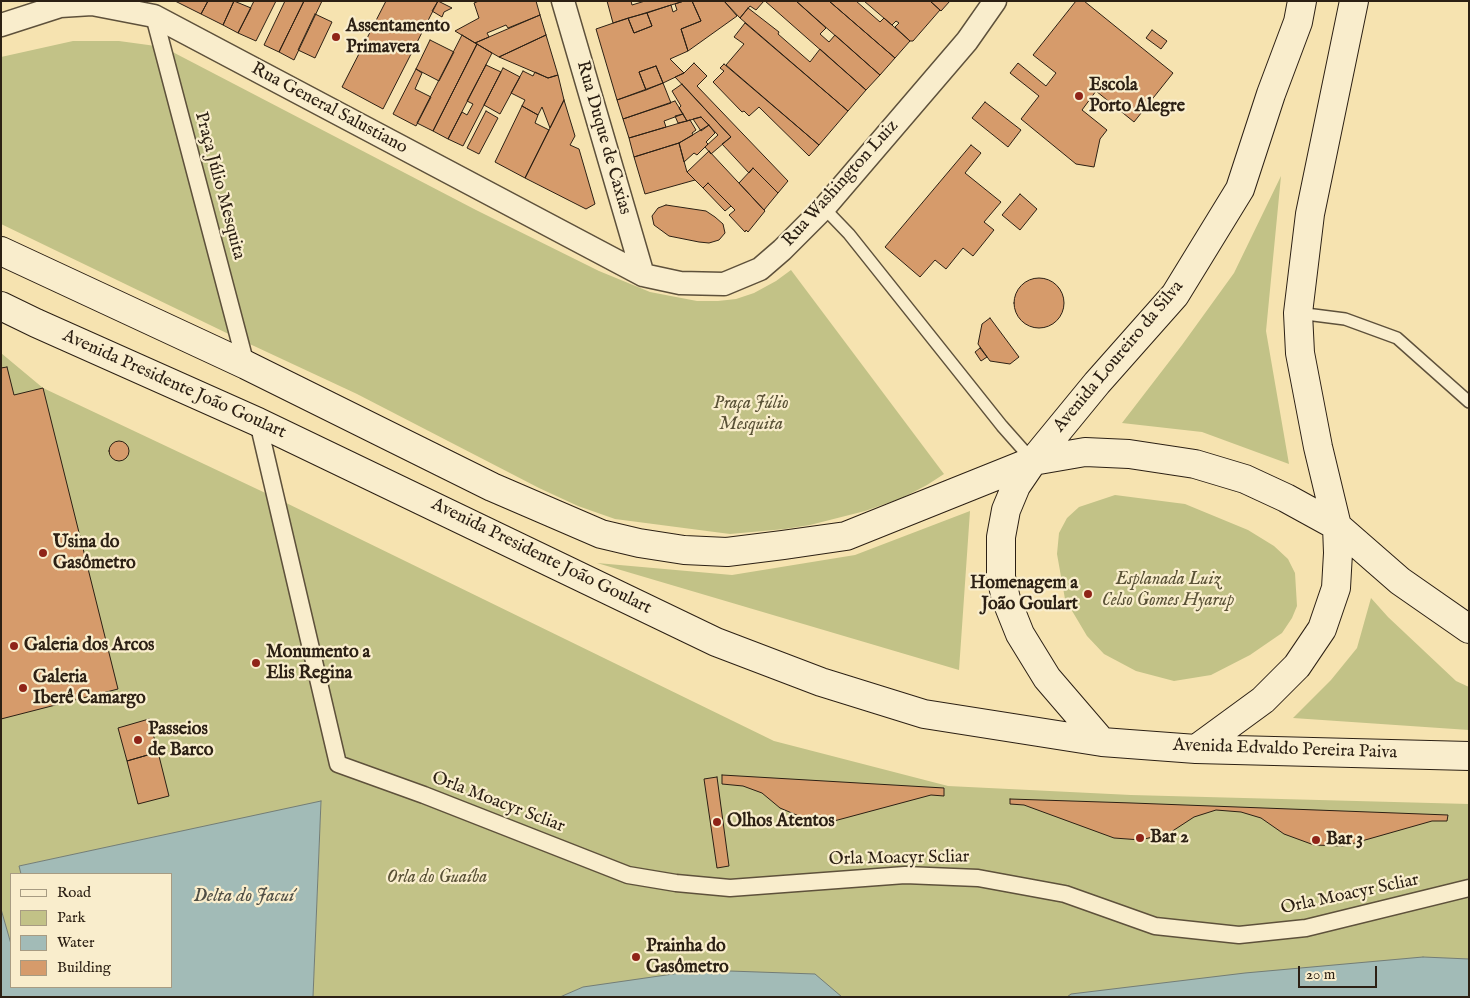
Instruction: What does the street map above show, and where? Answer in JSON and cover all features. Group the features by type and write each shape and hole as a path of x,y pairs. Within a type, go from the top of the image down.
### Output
{"main road":[{"name":"Avenida Loureiro da Silva","path":"1102,742 1047,678 1020,634 1006,599 1001,577 1001,536 1006,510 1016,486 1033,461 1097,383 1175,295 1240,189 1271,94 1298,22 1302,1"},
{"path":"1196,749 1263,700 1297,666 1322,629 1336,588 1337,526 1318,446 1300,353 1298,313 1310,214 1354,1"},
{"path":"1,250 246,365 492,487 601,534 638,543 684,550 727,552 782,546 846,536 1033,461 1085,452 1129,454 1195,464 1245,479 1286,498 1337,526 1400,581 1469,629"},
{"name":"Avenida Presidente João Goulart","path":"1,306 258,422 716,642 821,682 924,714 1102,742"},
{"name":"Avenida Edvaldo Pereira Paiva","path":"1102,742 1196,749 1469,756"}],"street":[{"name":"Rua Duque de Caxias","path":"563,1 643,275"},
{"name":"Rua Washington Luiz","path":"643,275 680,283 724,284 760,269 824,208 967,41 995,1"},
{"name":"Rua General Salustiano","path":"1,26 64,4 92,4 151,9 643,275"},
{"name":"Praça Júlio Mesquita","path":"151,9 246,365"},
{"name":"Orla Moacyr Scliar","path":"258,422 338,764 424,795 628,875 676,883 730,888 905,876 978,878 1065,894 1155,926 1239,935 1306,928 1469,888"}],"lane":[{"path":"824,208 849,234 1002,426 1033,461"},
{"path":"1298,313 1345,319 1398,338 1469,402"}],"green space":[{"name":"Praça Júlio Mesquita","path":"73,41 119,41 163,47 476,210 599,271 650,292 697,301 736,299 754,293 791,270 944,474 902,498 865,511 810,525 785,529 730,534 615,519 578,506 539,488 357,394 1,224 1,57"},
{"path":"1281,176 1266,331 1289,464 1202,432 1122,423 1234,273"},
{"name":"Orla do Guaíba","path":"1,353 43,388 276,498 774,741 948,786 1131,795 1469,804 1469,997 794,997 583,987 560,997 313,997 321,802 19,866 21,873 10,873 10,940 1,909"},
{"name":"Esplanada Luiz Celso Gomes Hyarup","path":"1115,495 1185,504 1248,530 1274,546 1288,559 1295,573 1297,606 1282,633 1250,655 1211,675 1174,681 1136,671 1104,654 1087,636 1065,599 1057,554 1059,533 1067,518 1079,507"},
{"path":"970,511 959,670 597,563 732,575 855,555"},
{"path":"1371,598 1388,617 1456,681 1469,687 1469,730 1293,718 1331,680 1357,648"}],"water":[{"name":"Delta do Jacuí","path":"321,801 313,997 1,997 1,909 10,940 10,988 172,988 172,873 21,873 19,866"},
{"path":"1423,957 1469,959 1469,997 1067,997 1071,994 1245,973"},
{"path":"701,970 815,974 842,997 560,997 583,987"}],"building":[{"path":"175,1 208,1 201,14"},
{"path":"208,1 234,1 223,25 201,14"},
{"path":"234,1 251,8 238,33 223,25"},
{"path":"254,1 276,1 256,41 238,33"},
{"path":"285,1 304,1 279,52 264,45"},
{"path":"304,1 322,1 294,60 279,52"},
{"path":"386,1 438,1 383,109 342,87"},
{"path":"438,1 452,8 444,12 442,17 432,11"},
{"path":"479,1 536,1 540,15 508,28 506,25 487,33 489,37 475,43 455,31 479,18 474,3"},
{"path":"607,1 631,1 632,5 645,1 684,1 613,23"},
{"path":"692,1 701,21 681,29 688,51 670,59 684,73 663,83 656,66 639,72 646,90 617,100 596,29 628,18 634,33 652,26 647,13 671,5 673,12 677,10 675,4"},
{"path":"692,1 724,1 737,16 688,51 681,29 701,21"},
{"path":"724,1 764,1 756,10 750,6 740,18"},
{"path":"765,1 796,1 826,28 820,34 829,42 835,35 880,75 866,90"},
{"path":"796,1 829,1 895,58 880,75"},
{"path":"829,1 856,1 880,22 884,18 910,41 895,58"},
{"path":"864,1 930,1 940,10 913,41 910,41 895,27 899,23 896,21 892,25"},
{"path":"930,1 950,1 941,11"},
{"path":"1076,1 1084,1 1173,73 1134,122 1096,91 1082,110 1107,130 1100,139 1094,167 1076,164 1021,119 1039,96 1010,73 1018,63 1046,86 1056,73 1033,55"},
{"path":"748,8 779,32 778,34 810,62 820,49 866,90 848,111 740,18"},
{"path":"647,13 652,26 634,33 628,18"},
{"path":"315,14 332,22 315,58 298,50"},
{"path":"540,15 546,35 499,57 475,43"},
{"path":"745,23 848,111 819,145 726,65 744,44 734,37"},
{"path":"1152,30 1167,41 1161,49 1146,38"},
{"path":"462,35 477,44 433,131 417,123"},
{"path":"546,35 558,75 548,78 499,57"},
{"path":"430,40 454,52 439,81 416,69"},
{"path":"477,44 492,53 448,139 433,131"},
{"path":"694,63 707,76 697,86 788,181 778,193 753,168 749,173 722,144 731,137 675,77 684,73"},
{"path":"724,64 819,145 809,156 759,107 749,116 744,111 742,112 713,82 724,71 720,68"},
{"path":"486,65 501,72 463,146 448,139 462,112 467,115 473,104 467,101"},
{"path":"656,66 663,83 646,90 639,72"},
{"path":"503,68 520,77 500,114 484,105"},
{"path":"416,69 422,73 415,89 431,97 416,126 393,114"},
{"path":"523,71 533,76 535,72 548,78 558,75 564,100 550,128 542,107 538,115 522,106 525,100 511,93"},
{"path":"663,83 671,103 623,119 617,100"},
{"path":"682,84 731,137 711,154 705,147 718,135 701,117 687,121 672,91"},
{"path":"564,100 575,136 570,145 579,149 595,204 586,209 525,178"},
{"path":"675,101 683,114 664,121 666,127 629,138 623,119"},
{"path":"985,102 1021,130 1008,147 972,118"},
{"path":"522,106 538,115 535,123 549,130 525,178 495,162"},
{"path":"486,111 498,118 479,154 467,148"},
{"path":"683,114 687,121 678,123 675,116"},
{"path":"701,117 709,125 701,131 693,119"},
{"path":"690,120 696,130 692,133 693,135 679,143 634,157 629,138"},
{"path":"709,125 715,133 706,142 708,144 697,155 694,153 684,162 679,143"},
{"path":"679,143 687,172 695,180 645,194 634,157"},
{"path":"971,145 981,153 965,173 1001,202 984,222 994,230 973,256 963,248 946,269 935,260 920,277 885,247"},
{"path":"709,151 765,211 748,232 746,230 745,232 729,215 735,210 708,183 703,188 687,172"},
{"path":"753,168 778,193 764,210 739,183"},
{"path":"708,183 731,206 725,211 703,188"},
{"path":"1020,194 1037,209 1020,230 1002,215"},
{"path":"666,205 706,211 723,224 725,233 719,240 709,243 669,236 654,225 652,216 658,208"},
{"path":"1039,278 1057,285 1064,303 1057,321 1039,328 1021,321 1014,303 1021,285"},
{"path":"990,318 1019,357 1010,364 990,361 978,344 982,324"},
{"path":"980,348 987,357 981,361 975,352"},
{"name":"Usina do Gasômetro","path":"7,367 14,395 43,388 118,689 1,719 1,368"},
{"path":"115,441 123,441 129,447 129,455 123,461 115,461 109,455 109,447"},
{"name":"Passeios de Barco","path":"149,719 158,752 127,761 118,728"},
{"path":"158,752 169,796 138,804 127,761"},
{"path":"722,775 944,788 944,796 931,795 834,821 806,819 780,808 762,793 743,786 722,784"},
{"name":"Olhos Atentos","path":"717,777 729,866 717,868 704,779"},
{"path":"1010,799 1448,815 1447,821 1432,821 1344,846 1314,845 1284,834 1261,818 1241,812 1216,810 1194,817 1171,832 1141,840 1114,838 1024,805 1010,804"}],"place":[{"name":"Assentamento Primavera","path":"336,37"},
{"name":"Escola Porto Alegre","path":"1079,96"},
{"name":"Usina do Gasômetro","path":"43,553"},
{"name":"Homenagem a João Goulart","path":"1088,594"},
{"name":"Galeria dos Arcos","path":"14,646"},
{"name":"Monumento a Elis Regina","path":"256,663"},
{"name":"Galeria Iberê Camargo","path":"23,688"},
{"name":"Passeios de Barco","path":"138,740"},
{"name":"Olhos Atentos","path":"717,822"},
{"name":"Bar 2","path":"1140,838"},
{"name":"Bar 3","path":"1316,840"},
{"name":"Prainha do Gasômetro","path":"636,957"}]}
